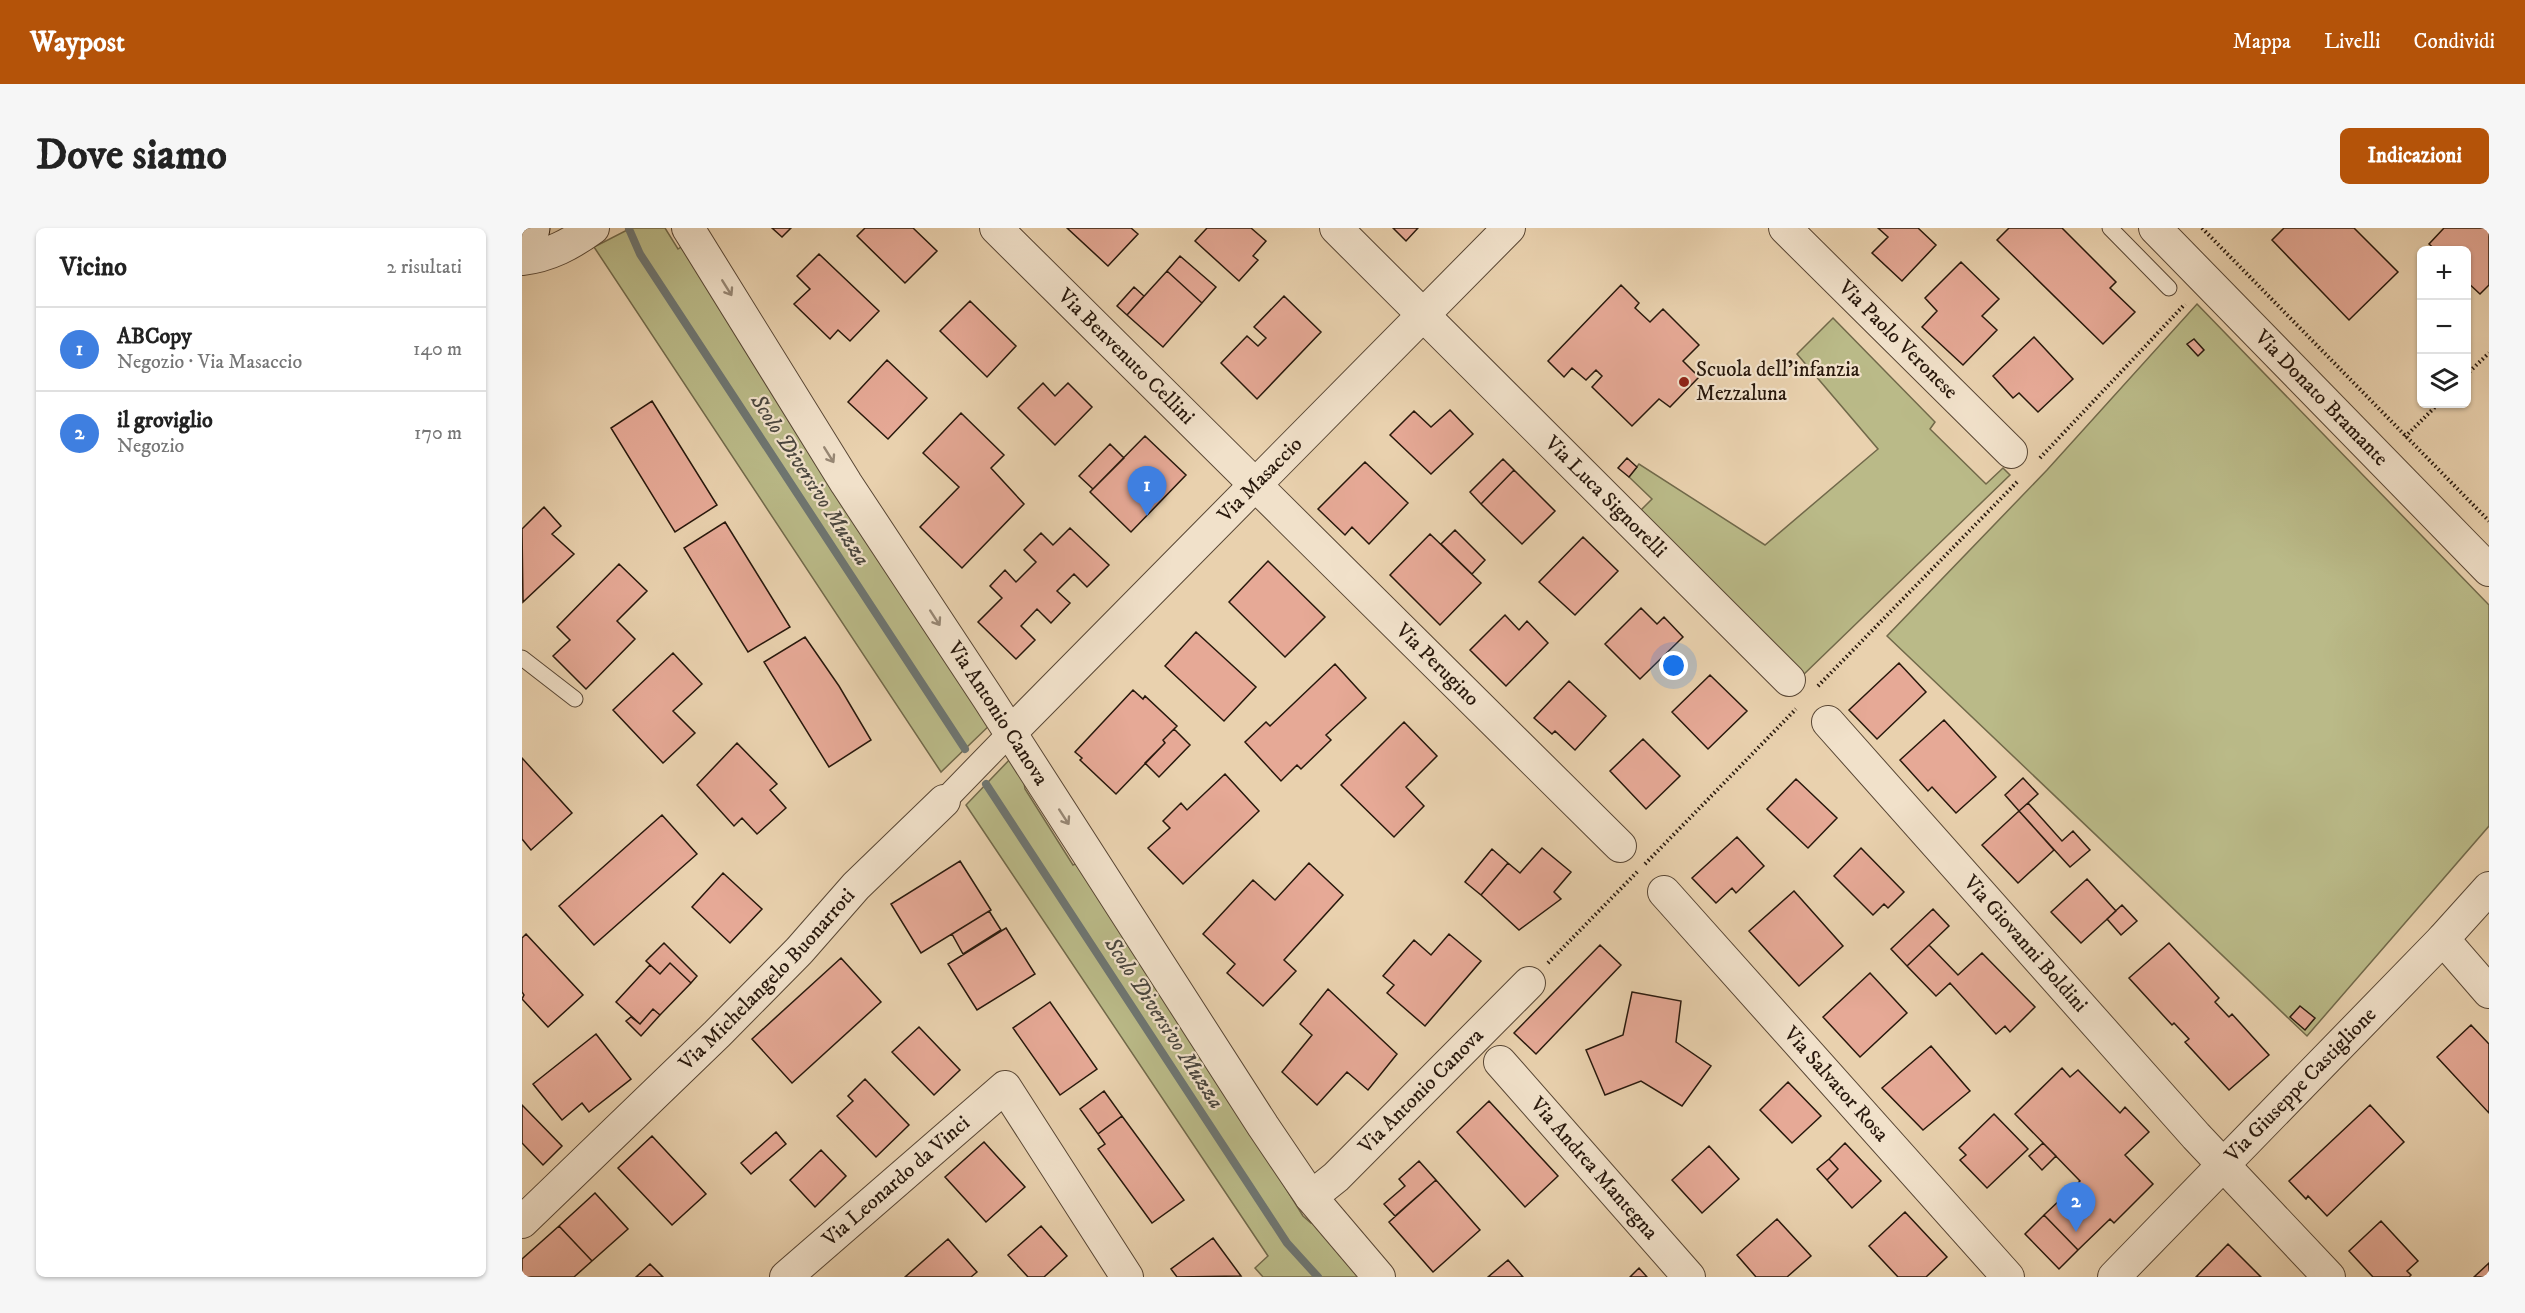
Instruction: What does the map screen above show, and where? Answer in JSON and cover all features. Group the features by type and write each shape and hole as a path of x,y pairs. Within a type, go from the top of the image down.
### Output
{"main road":[{"path":"522,258 529,247 533,228"}],"street":[{"path":"522,258 541,256 573,243 593,228"},
{"name":"Via Antonio Canova","path":"688,228 846,483 1311,1197 1379,1277"},
{"name":"Via Benvenuto Cellini","path":"996,228 1256,485"},
{"name":"Via Luca Signorelli","path":"1336,228 1800,693"},
{"name":"Via Masaccio","path":"1010,733 1509,228"},
{"name":"Via Paolo Veronese","path":"1785,228 2024,463"},
{"name":"Via Donato Bramante","path":"2155,228 2489,570"},
{"name":"Via Perugino","path":"1256,485 1620,846"},
{"name":"Via Giovanni Boldini","path":"1828,722 2224,1165 2329,1277"},
{"name":"Via Michelangelo Buonarroti","path":"522,1222 717,1034 799,951 856,886 1010,733"},
{"name":"Via Giuseppe Castiglione","path":"2114,1277 2443,939 2488,889"},
{"name":"Via Salvator Rosa","path":"1664,892 2008,1277"},
{"path":"2443,939 2489,992"},
{"name":"Via Antonio Canova","path":"1311,1197 1344,1168 1528,983"},
{"name":"Via Andrea Mantegna","path":"1500,1062 1689,1277"},
{"name":"Via Leonardo da Vinci","path":"805,1271 1005,1087 1127,1277"}],"lane":[{"path":"2110,228 2169,288"},
{"path":"522,658 575,699"}],"path":[{"path":"2202,228 2489,521"},
{"path":"1528,983 1800,693 2024,463 2185,304"},
{"path":"2471,370 2489,353"}],"green space":[{"path":"631,228 665,228 678,249 684,245 992,723 941,772 594,247"},
{"path":"2197,304 2489,605 2489,826 2307,1036 1887,636 2047,470"},
{"path":"1833,318 1935,422 1930,429 1986,484 2003,468 2010,475 1801,677 1637,514 1652,499 1629,477 1639,464 1765,545 1878,449 1797,354"},
{"path":"1013,756 1022,769 1025,789 1073,865 1082,861 1303,1216 1311,1223 1318,1217 1371,1277 1263,1277 1255,1268 1268,1256 966,805"}],"building":[{"path":"772,228 791,228 782,237"},
{"path":"865,228 913,228 937,251 905,283 857,236"},
{"path":"1067,228 1131,228 1138,234 1108,266"},
{"path":"1207,228 1251,228 1266,241 1253,256 1258,260 1239,281 1195,241"},
{"path":"1393,228 1418,228 1406,241"},
{"path":"1878,228 1918,228 1936,245 1902,281 1872,253 1888,237"},
{"path":"2009,228 2062,228 2116,282 2110,288 2135,312 2103,344 1997,240"},
{"path":"2284,228 2354,228 2398,272 2349,320 2272,240"},
{"path":"2444,228 2489,228 2489,285 2480,294 2471,286 2471,246 2431,246 2429,244"},
{"path":"819,254 879,311 850,341 838,330 830,339 794,304 810,289 797,276"},
{"path":"1180,256 1216,287 1202,303 1167,271"},
{"path":"1961,262 1999,299 1982,316 1997,330 1963,365 1922,327 1937,311 1925,298"},
{"path":"1167,271 1202,303 1163,347 1127,315"},
{"path":"1621,285 1639,303 1635,308 1650,322 1663,309 1699,345 1683,361 1699,377 1670,407 1659,399 1632,426 1592,387 1602,376 1596,370 1586,380 1572,368 1564,377 1548,361"},
{"path":"1134,287 1144,296 1127,315 1117,306"},
{"path":"1284,296 1321,332 1257,399 1221,363 1247,336 1258,346 1266,338 1254,327"},
{"path":"970,301 1016,346 987,377 940,331"},
{"path":"2034,337 2073,379 2038,412 2019,393 2013,398 1993,376"},
{"path":"2194,339 2204,350 2198,356 2187,344"},
{"path":"887,360 927,398 888,439 848,402"},
{"path":"1043,383 1055,396 1068,383 1092,407 1055,445 1018,408"},
{"path":"652,401 717,505 675,532 611,428"},
{"path":"1450,410 1473,434 1431,474 1390,435 1414,411 1431,427"},
{"path":"961,413 1004,455 991,468 1024,504 962,568 920,527 959,487 923,453"},
{"path":"1145,436 1186,475 1131,532 1090,492"},
{"path":"1110,444 1124,458 1093,489 1079,476"},
{"path":"1627,458 1637,467 1629,477 1618,468"},
{"path":"1503,459 1514,470 1481,504 1470,492"},
{"path":"1365,462 1408,503 1369,544 1352,527 1345,535 1318,509"},
{"path":"1514,470 1555,511 1522,544 1481,504"},
{"path":"544,507 561,526 552,534 574,554 523,602 522,529"},
{"path":"725,522 790,627 748,652 684,548"},
{"path":"1070,528 1109,565 1087,587 1074,574 1057,591 1070,603 1051,623 1037,609 1021,626 1035,640 1016,659 978,622 1002,598 990,586 1005,570 1016,582 1036,562 1024,550 1041,533 1053,545"},
{"path":"1455,530 1485,560 1472,574 1441,544"},
{"path":"1430,534 1481,583 1440,625 1390,575"},
{"path":"1583,537 1618,571 1575,615 1539,582"},
{"path":"1268,561 1325,617 1285,657 1229,602"},
{"path":"619,564 647,591 617,621 635,639 586,689 553,656 570,640 557,627"},
{"path":"1641,608 1657,624 1664,617 1683,637 1640,679 1605,644"},
{"path":"1505,615 1519,630 1527,621 1548,643 1506,686 1470,650"},
{"path":"1196,632 1256,687 1224,721 1165,666"},
{"path":"805,637 839,686 871,740 829,767 764,662"},
{"path":"673,653 702,684 673,711 695,733 663,763 613,710"},
{"path":"1899,663 1926,692 1877,739 1849,710"},
{"path":"1335,664 1366,698 1326,735 1331,740 1301,769 1297,765 1281,781 1245,742 1266,722 1270,726"},
{"path":"1710,675 1747,711 1708,749 1672,712"},
{"path":"1569,681 1606,716 1575,750 1555,731 1552,734 1534,718"},
{"path":"1133,690 1143,699 1145,696 1177,726 1163,740 1165,743 1116,794 1080,760 1082,758 1075,752"},
{"path":"1944,720 1996,777 1956,813 1932,787 1928,791 1900,760"},
{"path":"1404,722 1437,756 1406,787 1424,806 1394,837 1341,785"},
{"path":"1174,729 1190,745 1159,777 1145,763 1165,743 1163,740"},
{"path":"1643,739 1680,776 1646,809 1610,771"},
{"path":"737,743 777,784 770,790 786,808 757,834 742,818 734,826 697,785"},
{"path":"522,758 572,813 531,850 522,839"},
{"path":"1225,774 1259,811 1183,884 1148,848 1170,828 1163,821 1181,803 1187,810"},
{"path":"2023,778 2038,794 2019,811 2005,795"},
{"path":"1796,779 1837,818 1808,848 1767,809"},
{"path":"2028,803 2062,841 2073,831 2090,850 2070,867 2019,811"},
{"path":"2019,811 2054,850 2018,883 1982,845"},
{"path":"662,815 697,854 594,945 559,906"},
{"path":"1737,837 1764,866 1736,893 1732,888 1716,903 1692,878"},
{"path":"1542,848 1571,872 1554,892 1561,899 1519,930 1481,895 1508,863 1520,873"},
{"path":"1861,848 1904,892 1888,908 1884,904 1873,915 1834,876"},
{"path":"1492,849 1508,863 1481,895 1465,882"},
{"path":"960,861 991,910 921,953 891,904"},
{"path":"1309,863 1343,895 1284,960 1296,971 1263,1006 1227,973 1235,964 1203,934 1253,880 1275,900"},
{"path":"723,873 762,909 730,943 692,907"},
{"path":"2087,879 2116,911 2081,943 2051,912"},
{"path":"1794,891 1843,946 1799,986 1749,931"},
{"path":"2122,905 2137,921 2121,935 2107,919"},
{"path":"1933,909 1949,926 1907,966 1891,949"},
{"path":"989,911 1001,930 963,954 952,934"},
{"path":"1006,928 1035,974 977,1010 948,964"},
{"path":"526,934 583,995 548,1027 522,999 524,995 522,992 522,938"},
{"path":"1449,934 1481,961 1425,1026 1387,993 1394,985 1383,976 1414,940 1431,955"},
{"path":"664,943 697,976 691,983 670,963 660,974 646,961"},
{"path":"2169,943 2219,998 2215,1002 2229,1017 2232,1014 2269,1055 2229,1090 2185,1042 2189,1039 2174,1023 2172,1025 2129,978"},
{"path":"1600,945 1621,965 1536,1054 1514,1033"},
{"path":"1929,945 1958,975 1982,953 2035,1007 2010,1032 2005,1026 1996,1034 1950,983 1936,996 1907,966"},
{"path":"841,958 881,1002 792,1083 752,1039"},
{"path":"670,963 691,983 660,1015 653,1009 640,1024 616,1002 650,965 660,974"},
{"path":"1870,973 1907,1013 1860,1057 1823,1017"},
{"path":"1328,989 1397,1054 1368,1090 1347,1072 1317,1105 1282,1072 1312,1035 1300,1024"},
{"path":"1632,992 1681,1001 1676,1042 1711,1066 1682,1106 1641,1081 1605,1095 1586,1050 1623,1035"},
{"path":"1050,1002 1097,1069 1060,1095 1013,1028"},
{"path":"2300,1006 2315,1018 2305,1030 2290,1017"},
{"path":"653,1009 660,1015 641,1036 626,1021 631,1017 640,1024"},
{"path":"2471,1025 2489,1044 2489,1113 2437,1057"},
{"path":"919,1027 960,1070 934,1095 892,1052"},
{"path":"596,1034 631,1079 589,1112 582,1103 562,1120 533,1084"},
{"path":"1931,1046 1970,1091 1923,1130 1882,1088"},
{"path":"2062,1068 2070,1077 2078,1070 2120,1113 2125,1107 2149,1132 2125,1155 2153,1184 2114,1223 2110,1219 2078,1250 2044,1215 2080,1181 2015,1114"},
{"path":"865,1079 909,1125 876,1157 837,1116 853,1101 848,1096"},
{"path":"1788,1082 1821,1116 1792,1143 1760,1110"},
{"path":"1104,1091 1122,1116 1098,1134 1080,1109"},
{"path":"1489,1101 1558,1176 1525,1207 1457,1132"},
{"path":"522,1105 562,1146 543,1165 522,1143"},
{"path":"2370,1105 2404,1142 2327,1216 2308,1196 2306,1199 2289,1181"},
{"path":"1994,1114 2028,1149 1987,1188 1960,1160 1966,1155 1959,1148"},
{"path":"1122,1116 1184,1200 1152,1223 1098,1149 1105,1144 1098,1134"},
{"path":"776,1132 786,1144 751,1174 741,1163"},
{"path":"652,1136 706,1194 672,1225 618,1168"},
{"path":"984,1142 1025,1187 986,1222 945,1177"},
{"path":"1845,1143 1881,1181 1852,1208 1827,1180 1838,1169 1829,1159"},
{"path":"2043,1143 2056,1156 2042,1170 2029,1156"},
{"path":"1709,1146 1739,1179 1702,1213 1672,1180"},
{"path":"821,1150 846,1176 815,1207 790,1180"},
{"path":"1829,1159 1838,1169 1827,1180 1817,1169"},
{"path":"1419,1161 1436,1180 1395,1216 1384,1204 1405,1186 1399,1179"},
{"path":"1436,1180 1480,1230 1433,1272 1389,1222"},
{"path":"595,1193 628,1229 592,1261 559,1226"},
{"path":"1905,1212 1947,1257 1926,1277 1898,1277 1869,1246"},
{"path":"2044,1215 2078,1250 2059,1269 2025,1234"},
{"path":"1777,1219 1811,1256 1787,1277 1756,1277 1737,1255"},
{"path":"2381,1221 2418,1261 2407,1271 2411,1275 2409,1277 2373,1277 2349,1251"},
{"path":"559,1226 592,1261 574,1277 522,1277 522,1259"},
{"path":"1041,1226 1067,1256 1044,1277 1028,1277 1008,1255"},
{"path":"1213,1238 1241,1276 1177,1277 1171,1269"},
{"path":"948,1239 977,1272 971,1277 905,1277"},
{"path":"2228,1244 2261,1277 2196,1277"},
{"path":"1508,1260 1523,1277 1488,1277"},
{"path":"2489,1263 2489,1277 2474,1277"},
{"path":"650,1264 663,1277 636,1277"},
{"path":"1639,1268 1647,1277 1630,1277"}],"waterway":[{"name":"Scolo Diversivo Muzza","path":"629,229 640,254 965,749"},
{"name":"Scolo Diversivo Muzza","path":"986,784 1287,1243 1318,1277"}],"place":[{"name":"Scuola dell'infanzia Mezzaluna","path":"1684,382"},
{"name":"ABCopy","path":"1147,516"},
{"name":"il groviglio","path":"2076,1232"}]}
